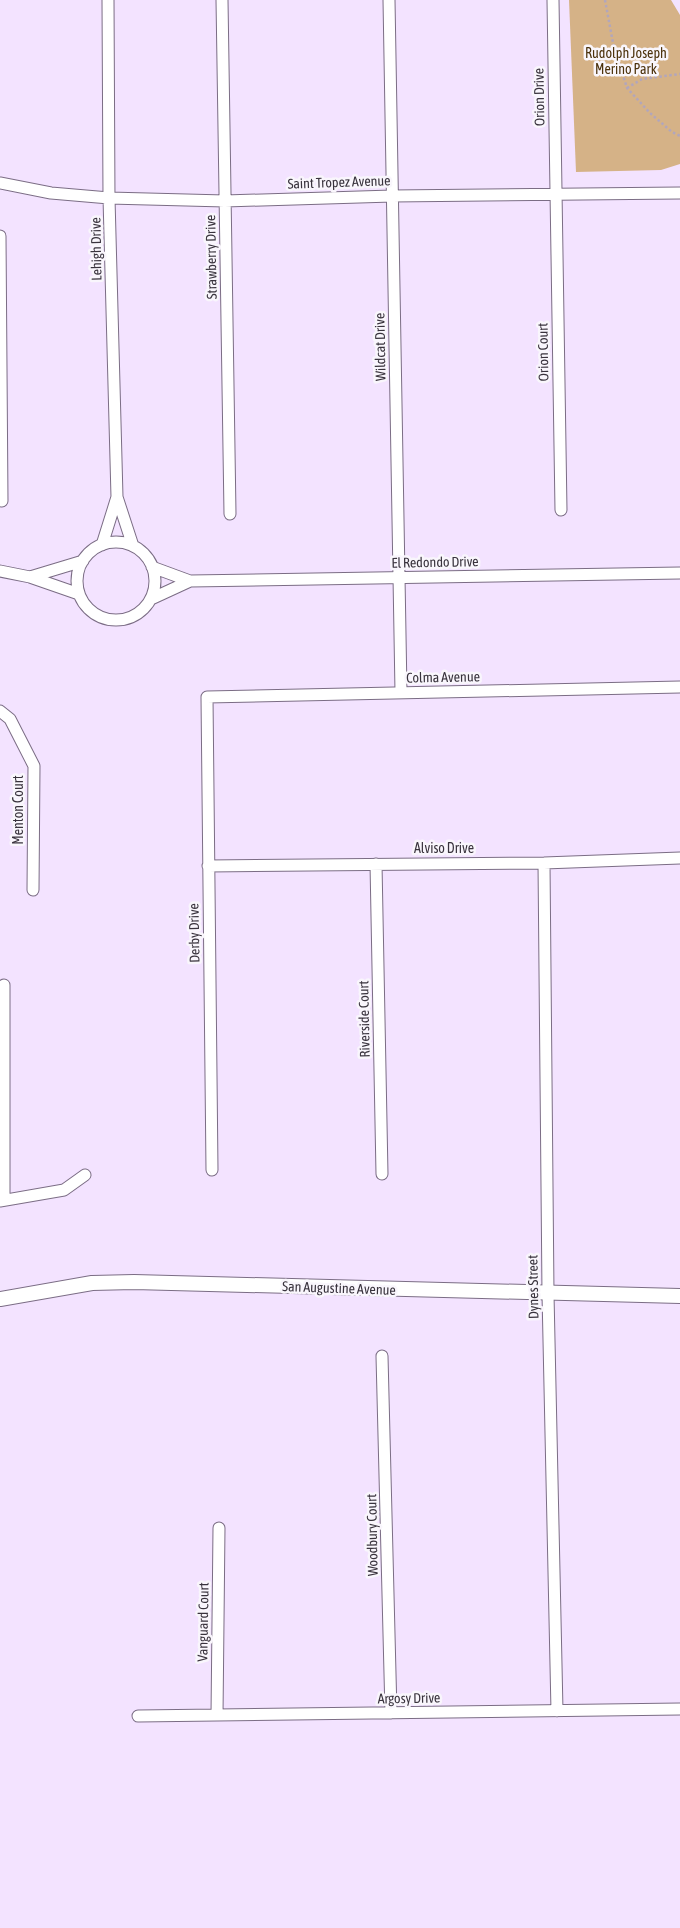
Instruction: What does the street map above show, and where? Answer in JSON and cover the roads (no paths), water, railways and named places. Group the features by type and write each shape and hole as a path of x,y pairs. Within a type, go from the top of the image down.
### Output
{"street":[{"name":"Lehigh Drive","path":"108,0 109,198 117,497 134,546"},
{"name":"Strawberry Drive","path":"222,0 230,514"},
{"name":"Wildcat Drive","path":"389,0 401,692"},
{"name":"Orion Drive","path":"553,0 555,194"},
{"name":"Saint Tropez Avenue","path":"0,183 51,194 109,198 225,201 392,196 680,193"},
{"name":"Orion Court","path":"555,194 561,510"},
{"path":"0,236 2,501"},
{"name":"Lehigh Drive","path":"102,544 117,497"},
{"path":"123,543 134,546 148,559 152,567 155,578 151,599 143,609 132,617 114,620 95,614 86,606 79,594 78,577 83,561 91,551 102,544 123,543"},
{"path":"30,577 83,561"},
{"name":"El Redondo Drive","path":"152,567 190,581 680,573"},
{"path":"0,571 30,577 79,594"},
{"name":"El Redondo Drive","path":"151,599 190,581"},
{"name":"Colma Avenue","path":"207,697 680,687"},
{"name":"Derby Drive","path":"207,697 212,1170"},
{"name":"Menton Court","path":"0,711 10,719 34,766 33,890"},
{"name":"Alviso Drive","path":"208,866 544,863 680,858"},
{"name":"Dynes Street","path":"544,863 548,1294 557,1711"},
{"name":"Riverside Court","path":"376,864 382,1174"},
{"path":"4,985 2,1201 64,1190 85,1176"},
{"name":"San Augustine Avenue","path":"0,1299 92,1283 134,1282 680,1296"},
{"name":"Woodbury Court","path":"382,1356 391,1713"},
{"name":"Vanguard Court","path":"217,1715 219,1528"},
{"name":"Argosy Drive","path":"138,1716 680,1709"}],"park label":[{"name":"Rudolph Joseph Merino Park","path":"626,62"}]}
